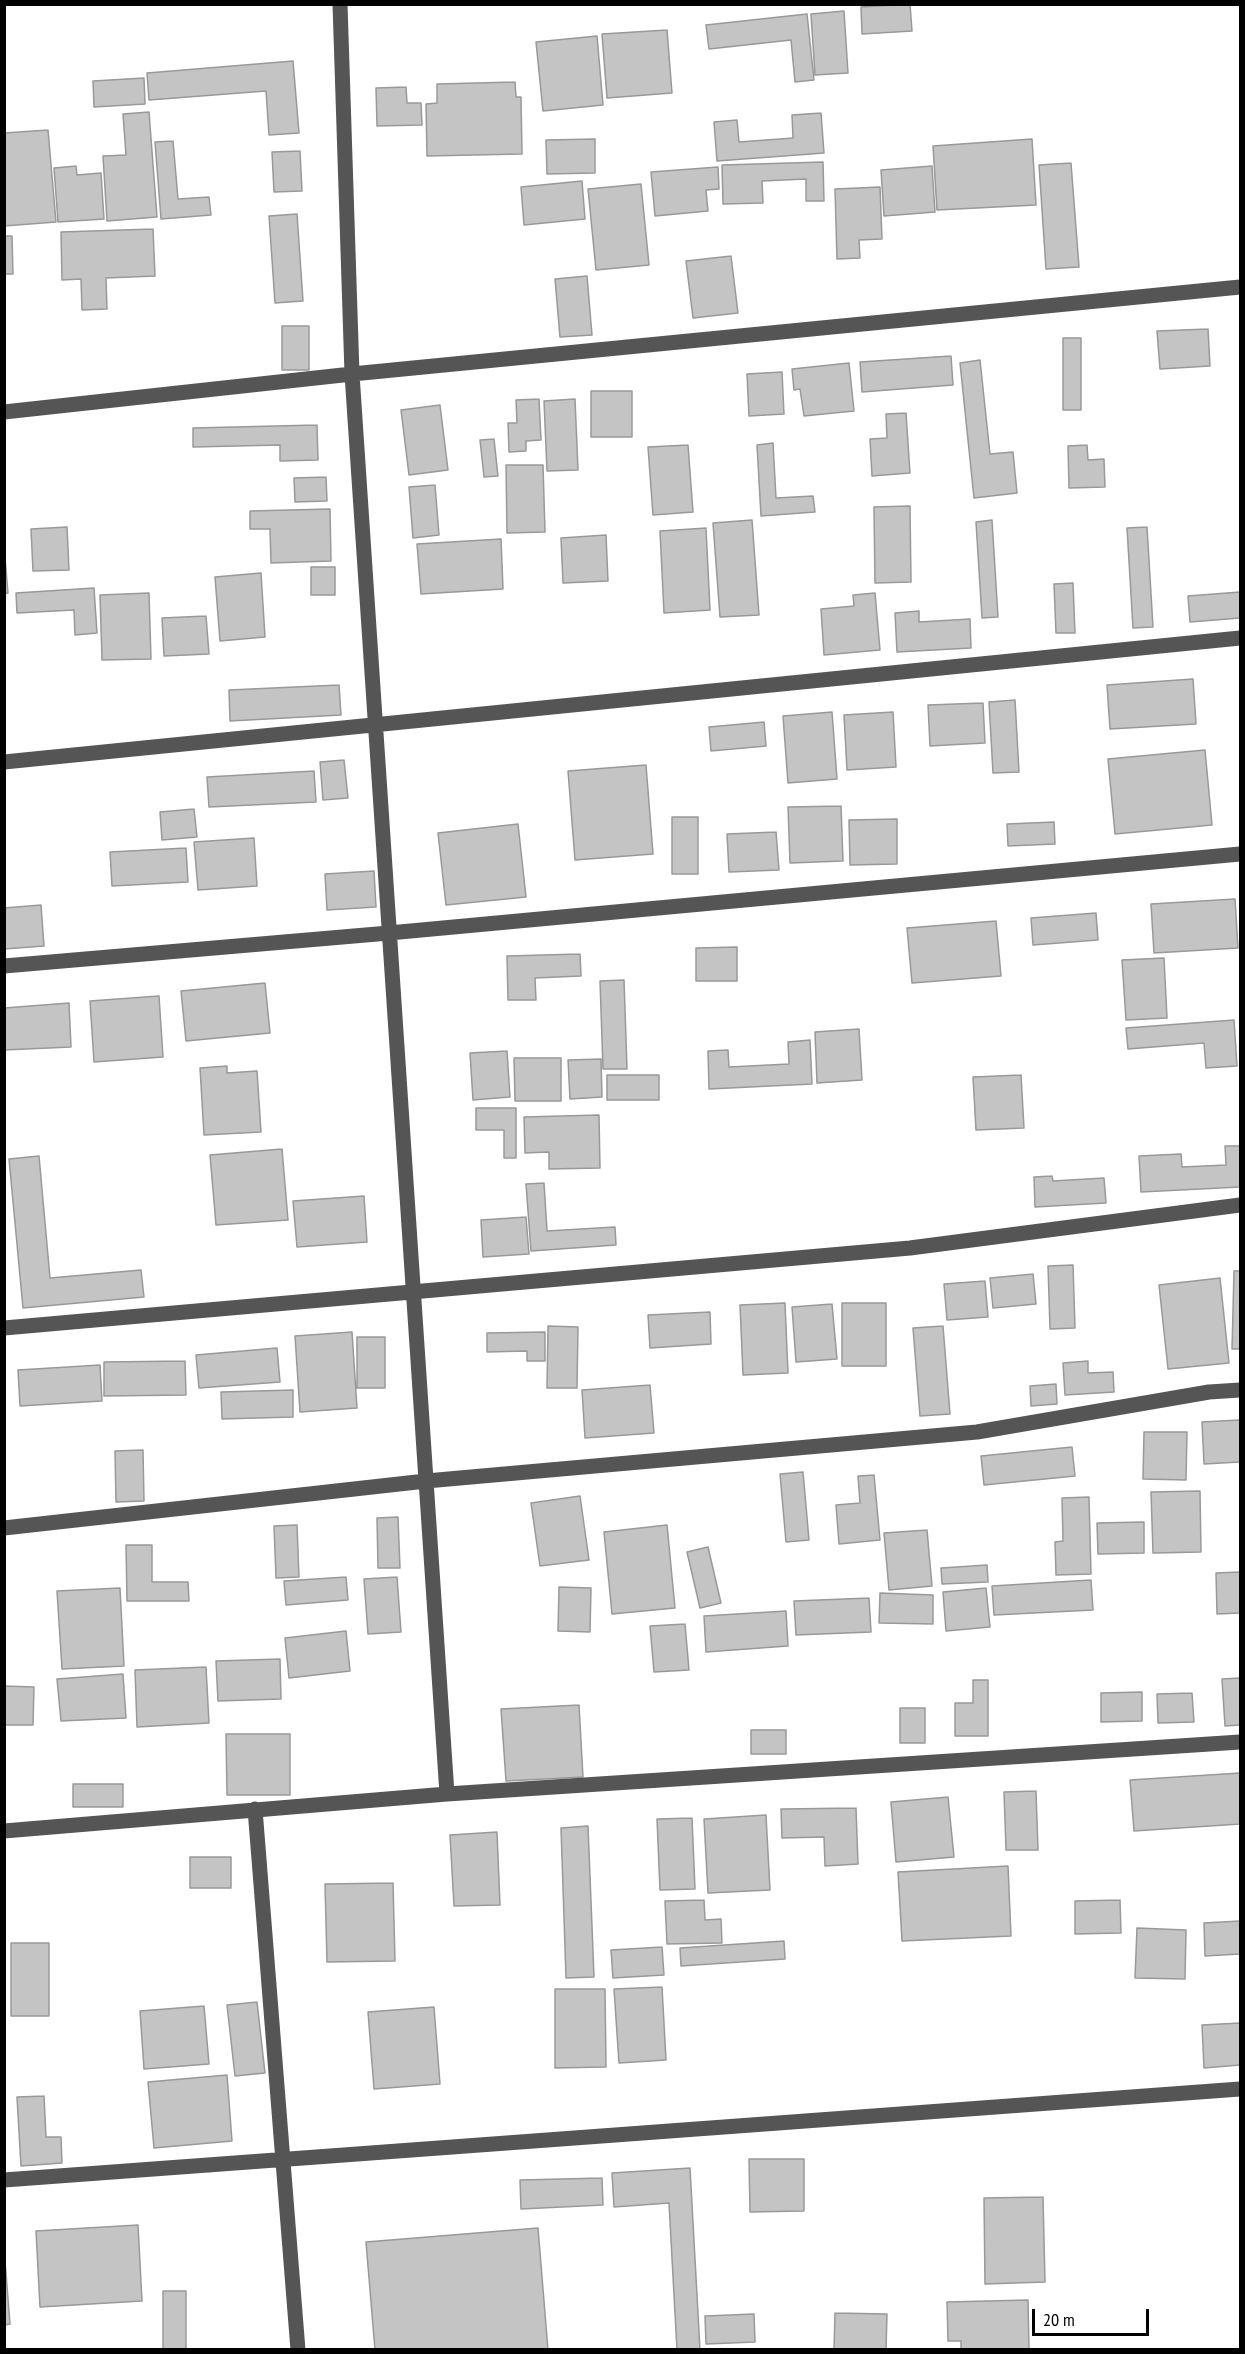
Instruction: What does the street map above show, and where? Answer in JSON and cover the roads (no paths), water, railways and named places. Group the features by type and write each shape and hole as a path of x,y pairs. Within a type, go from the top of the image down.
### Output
{"street":[{"path":"340,4 352,374 447,1794"},
{"path":"4,412 352,374 1240,287"},
{"path":"4,762 1240,638"},
{"path":"4,966 389,933 1240,854"},
{"path":"4,1328 910,1248 1240,1205"},
{"path":"4,1528 426,1482 976,1432 1209,1392 1240,1390"},
{"path":"4,1831 447,1794 1240,1742"},
{"path":"255,1809 298,2349"},
{"path":"4,2180 1240,2089"}]}
